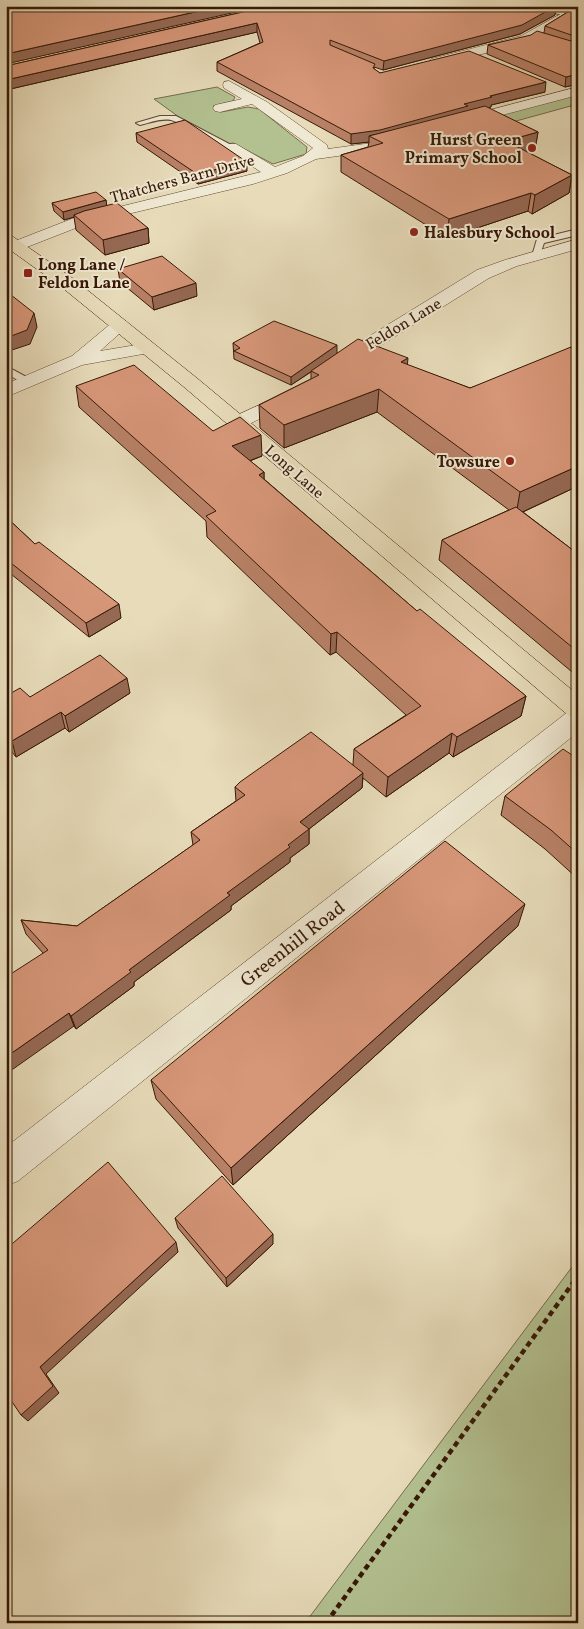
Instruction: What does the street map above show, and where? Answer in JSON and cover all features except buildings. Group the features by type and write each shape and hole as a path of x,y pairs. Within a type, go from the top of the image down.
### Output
{"main road":[{"name":"Long Lane","path":"11,243 65,280 148,348 238,422 385,549 578,709"}],"street":[{"path":"532,6 572,15"},
{"path":"423,65 536,36 572,15"},
{"path":"468,52 486,60"},
{"path":"230,85 322,148 317,156"},
{"path":"549,86 572,93"},
{"path":"446,127 572,93"},
{"path":"220,108 254,100"},
{"name":"Thatchers Barn Drive","path":"11,243 81,221 299,165 317,156 381,146 409,138"},
{"name":"Thatchers Barn Drive","path":"231,147 272,172"},
{"name":"Feldon Lane","path":"324,374 356,351 483,274 577,242"},
{"path":"77,360 120,325"},
{"path":"6,391 77,360 148,348"},
{"path":"238,422 283,402 307,385"},
{"name":"Greenhill Road","path":"6,1169 578,718"}],"lane":[{"path":"140,123 160,118 173,118 226,147 231,147"},
{"path":"6,369 28,382"}],"path":[{"path":"326,1623 578,1276"}],"green space":[{"path":"217,87 235,97 233,101 213,106 221,112 248,107 259,109 307,147 306,154 273,164 233,143 219,146 154,99"},
{"path":"578,94 578,104 469,134 456,129 526,107"},
{"path":"578,1259 578,1623 305,1623"}],"place":[{"name":"Hurst Green Primary School","path":"532,148"},
{"name":"Halesbury School","path":"414,232"},
{"name":"Long Lane / Feldon Lane","path":"28,273"},
{"name":"Towsure","path":"510,461"}]}
